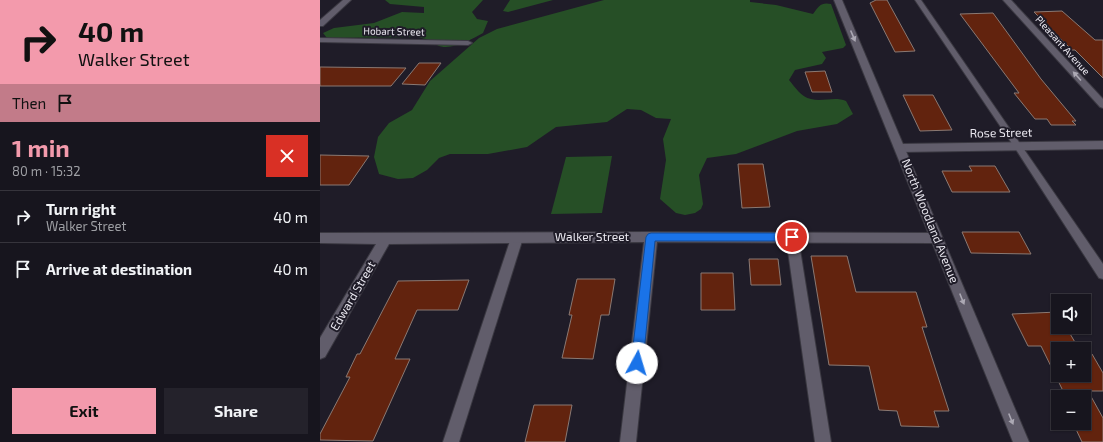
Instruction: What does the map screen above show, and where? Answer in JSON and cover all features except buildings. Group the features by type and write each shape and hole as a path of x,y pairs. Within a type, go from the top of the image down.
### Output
{"street":[{"path":"320,24 347,0"},
{"name":"North Woodland Avenue","path":"838,0 1021,442"},
{"name":"Pleasant Avenue","path":"1007,0 1103,105"},
{"name":"Hobart Street","path":"320,40 468,43"},
{"name":"Rose Street","path":"900,148 1103,145"},
{"path":"628,442 651,237"},
{"name":"Walker Street","path":"320,238 936,238"},
{"name":"Edward Street","path":"320,352 386,239"}],"lane":[{"path":"918,0 1103,274"},
{"path":"792,237 823,442"},
{"path":"452,442 517,238"}],"green space":[{"path":"385,0 483,0 472,12 477,19 488,21 483,33 461,44 448,47 442,47 426,39 417,37 327,38 323,33 334,28 374,23 402,12 424,13 424,7 390,4"},
{"path":"510,0 553,0 508,12 503,11"},
{"path":"604,0 750,0 750,2 776,5 813,14 820,5 831,4 846,45 843,48 822,52 826,58 822,64 795,70 789,80 798,91 807,98 815,100 838,99 846,101 853,114 837,124 797,131 736,154 707,158 699,175 703,204 701,209 695,213 685,215 676,213 660,199 666,160 663,139 671,119 656,118 641,110 627,109 607,122 556,127 527,147 488,154 450,154 439,158 427,170 413,178 398,179 379,174 374,157 378,137 389,123 412,110 430,81 479,38 497,29"},
{"path":"612,156 602,213 551,214 566,157"}],"route":[{"path":"637,363 651,237 792,237"}]}
